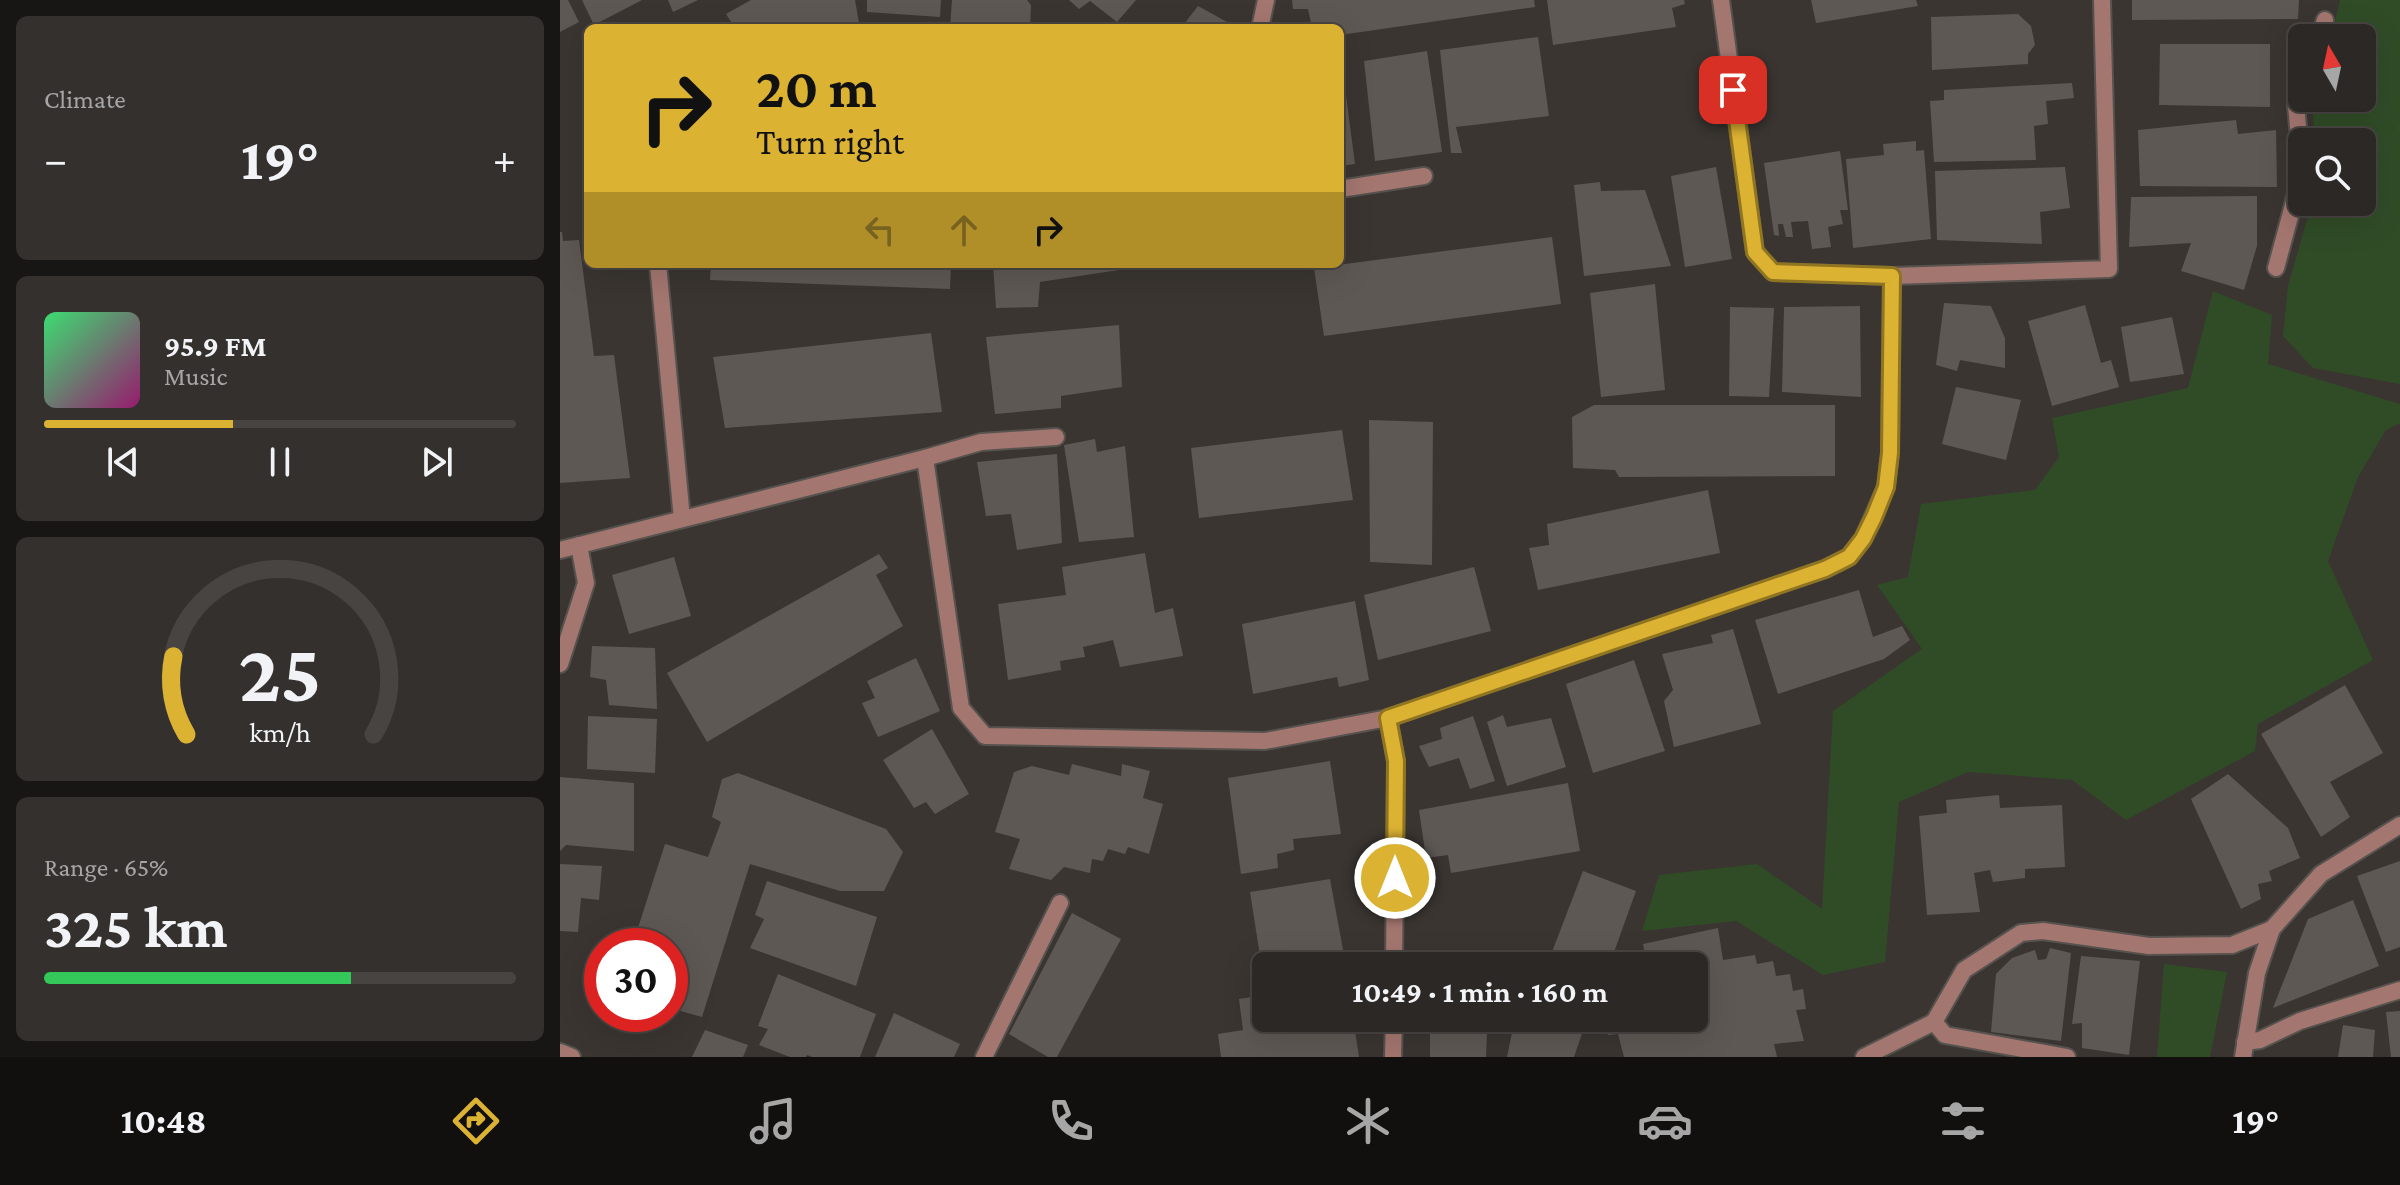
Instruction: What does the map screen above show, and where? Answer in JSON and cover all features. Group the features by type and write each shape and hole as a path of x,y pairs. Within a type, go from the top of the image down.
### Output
{"street":[{"path":"1261,24 1266,0"},
{"path":"1721,0 1755,252 1773,272 1892,276 2109,269 2102,0"},
{"path":"2324,24 2325,20"},
{"path":"1344,188 1424,176"},
{"path":"2276,268 2290,216"},
{"path":"658,268 682,519"},
{"path":"925,458 961,708 985,736 1265,741 1388,718 1825,569 1849,557 1863,539 1886,487 1890,453 1892,276"},
{"path":"560,550 981,442 1056,437"},
{"path":"560,664 586,583 579,545"},
{"path":"1388,718 1396,761 1394,952"},
{"path":"2244,1050 2257,973 2272,929 2321,874 2400,825"},
{"path":"984,1057 1060,903"},
{"path":"1864,1057 1934,1022 1964,970 2021,933 2043,931 2149,946 2232,945 2272,929"},
{"path":"2244,1050 2300,1021 2400,990"},
{"path":"1934,1022 1945,1035 2067,1057"},
{"path":"1393,1057 1394,1032"},
{"path":"560,1052 572,1057"}],"green space":[{"path":"2340,0 2400,0 2400,384 2313,368 2283,336 2288,286 2308,216 2376,216 2376,128 2314,128 2314,112 2376,112 2376,24 2334,24"},
{"path":"2213,291 2272,315 2268,364 2400,404 2400,423 2386,430 2358,477 2328,561 2373,660 2258,724 2255,751 2126,820 2072,780 1968,772 1899,802 1885,962 1823,975 1736,921 1642,931 1659,875 1757,864 1822,909 1833,711 1922,649 1877,585 1908,577 1921,504 2035,490 2059,457 2052,418 2188,388"},
{"path":"2164,964 2227,972 2210,1057 2157,1057"}],"building":[{"path":"560,0 568,0 579,22 560,32"},
{"path":"582,0 642,0 596,24"},
{"path":"668,0 698,0 673,12"},
{"path":"751,0 855,0 859,23 732,24 726,14"},
{"path":"867,0 941,0 940,17 867,12"},
{"path":"952,0 1027,0 1031,5 1030,24 950,24"},
{"path":"1069,0 1136,0 1117,22 1090,1 1079,9"},
{"path":"1292,0 1534,0 1535,7 1344,34 1344,24 1311,24 1308,9 1293,9"},
{"path":"1547,0 1684,0 1685,4 1672,8 1676,27 1553,45"},
{"path":"1811,0 1916,0 1918,6 1816,23"},
{"path":"2132,0 2299,0 2298,19 2132,20"},
{"path":"1198,6 1231,24 1184,24"},
{"path":"2018,14 2031,26 2035,45 2028,54 2028,64 1932,70 1931,17"},
{"path":"1538,37 1549,116 1456,127 1462,153 1451,153 1440,50"},
{"path":"2160,44 2270,44 2270,107 2159,105"},
{"path":"1427,51 1442,152 1375,161 1364,61"},
{"path":"1344,80 1355,164 1344,165"},
{"path":"2072,83 2074,98 2046,101 2048,124 2034,126 2036,160 1934,162 1930,101 1944,100 1944,90"},
{"path":"2236,120 2238,134 2276,130 2277,187 2140,186 2138,130"},
{"path":"1916,141 1916,151 1924,150 1931,239 1853,248 1846,159 1884,155 1883,144"},
{"path":"1840,151 1848,210 1840,210 1843,224 1828,227 1831,247 1812,249 1808,221 1791,222 1793,237 1786,237 1783,224 1778,224 1779,236 1774,235 1764,163"},
{"path":"1716,167 1732,259 1685,267 1671,176"},
{"path":"2065,167 2070,208 2040,212 2042,244 1937,240 1935,171"},
{"path":"1600,182 1601,191 1645,190 1671,266 1584,276 1574,185"},
{"path":"2257,196 2257,246 2244,290 2181,271 2191,243 2129,247 2131,197"},
{"path":"560,232 563,241 579,240 594,356 614,355 630,478 560,483"},
{"path":"1552,237 1561,304 1324,336 1314,268 1344,268 1344,264"},
{"path":"711,268 951,268 950,289 710,280"},
{"path":"993,268 1119,268 1040,282 1038,307 996,308"},
{"path":"1655,284 1665,390 1601,397 1590,293"},
{"path":"1944,303 1991,306 2005,338 2005,368 1960,360 1957,371 1936,365"},
{"path":"2085,305 2101,363 2111,360 2119,387 2052,406 2028,321"},
{"path":"1860,306 1861,397 1782,392 1784,307"},
{"path":"1730,307 1774,308 1769,397 1729,396"},
{"path":"2172,317 2184,374 2130,382 2121,327"},
{"path":"1119,325 1122,387 1061,396 1061,408 995,414 986,337"},
{"path":"931,333 942,412 725,428 713,357"},
{"path":"1956,387 2021,400 2006,460 1942,444"},
{"path":"1594,405 1835,405 1835,476 1619,477 1615,470 1573,468 1572,417"},
{"path":"1369,420 1433,422 1432,565 1370,562"},
{"path":"1342,430 1353,500 1199,518 1191,448"},
{"path":"1095,439 1097,452 1125,446 1134,537 1079,542 1064,445"},
{"path":"1057,454 1062,543 1017,550 1011,514 986,516 977,462"},
{"path":"1708,490 1720,553 1538,590 1529,548 1549,545 1547,524"},
{"path":"1145,553 1155,613 1173,608 1183,656 1120,667 1113,640 1083,647 1085,657 1060,661 1061,670 1008,680 998,604 1066,595 1062,567"},
{"path":"879,554 888,568 876,575 903,626 707,742 667,673"},
{"path":"674,557 691,616 629,634 612,575"},
{"path":"1474,567 1491,631 1378,660 1364,595"},
{"path":"1859,590 1873,637 1902,626 1910,640 1884,659 1778,694 1755,620"},
{"path":"1355,601 1369,680 1339,687 1337,677 1253,694 1242,624"},
{"path":"1733,629 1761,724 1674,747 1664,701 1673,690 1662,654 1713,643 1711,635"},
{"path":"592,646 655,648 657,709 609,705 606,680 590,677"},
{"path":"916,658 940,711 878,737 862,703 875,698 867,681"},
{"path":"1634,660 1665,751 1593,773 1566,684"},
{"path":"2345,685 2383,753 2330,782 2350,817 2321,837 2261,734"},
{"path":"1503,715 1507,727 1551,718 1566,767 1507,786 1487,722"},
{"path":"588,716 657,719 655,773 587,769"},
{"path":"1473,716 1495,781 1470,789 1459,758 1429,767 1419,746 1442,739 1440,728"},
{"path":"932,729 969,794 935,814 926,802 914,808 883,760"},
{"path":"1330,761 1341,834 1293,839 1294,850 1277,854 1278,868 1241,874 1228,778"},
{"path":"1072,764 1121,776 1122,764 1150,771 1143,798 1163,804 1149,854 1128,847 1125,854 1108,849 1103,861 1092,859 1090,873 1064,867 1051,880 1009,869 1020,839 995,832 1014,772 1032,766 1069,775"},
{"path":"738,773 886,829 903,852 884,891 840,891 750,864 702,1017 688,1013 688,928 638,928 665,844 708,857 721,822 712,817 722,779"},
{"path":"2228,774 2288,828 2300,858 2269,871 2272,881 2258,884 2261,899 2241,909 2191,799"},
{"path":"560,777 634,783 634,851 566,845 560,851"},
{"path":"1568,783 1580,851 1451,873 1448,855 1426,858 1419,810"},
{"path":"1999,795 2000,808 2062,805 2065,867 2025,869 2025,878 1993,882 1990,870 1974,873 1980,912 1927,915 1919,816 1947,813 1946,800"},
{"path":"2400,861 2400,947 2386,952 2357,876"},
{"path":"560,864 602,866 599,900 581,898 578,932 560,931"},
{"path":"1583,871 1636,891 1614,952 1552,952"},
{"path":"1330,879 1343,952 1259,952 1250,892"},
{"path":"767,881 877,917 856,986 750,948 764,919 755,915"},
{"path":"2353,900 2379,966 2273,1008 2308,919"},
{"path":"1072,913 1121,939 1057,1057 1048,1057 1009,1034"},
{"path":"1718,928 1723,960 1755,955 1757,964 1773,961 1776,976 1790,974 1793,991 1803,989 1806,1009 1796,1010 1804,1041 1774,1044 1777,1057 1624,1057 1618,1034 1608,1035 1607,1032 1708,1032 1708,952 1644,952 1643,944"},
{"path":"2050,948 2071,953 2061,1041 1991,1032 1996,974 2012,958 2035,950 2038,960 2046,959"},
{"path":"2081,956 2140,961 2129,1055 2082,1048 2082,1023 2072,1024"},
{"path":"778,974 876,1014 860,1057 790,1057 759,1045 768,1029 758,1026"},
{"path":"1252,997 1252,1032 1355,1032 1359,1057 1221,1057 1218,1034 1243,1030 1239,999"},
{"path":"2400,1011 2400,1057 2391,1057 2386,1012"},
{"path":"894,1013 960,1044 954,1057 875,1057"},
{"path":"2343,1025 2375,1030 2373,1057 2338,1057"},
{"path":"705,1030 748,1045 743,1057 692,1057"},
{"path":"1430,1032 1487,1033 1486,1057 1430,1057"},
{"path":"1512,1032 1583,1032 1574,1057 1507,1057"}],"route":[{"path":"1395,878 1396,761 1388,718 1825,569 1849,557 1874,517 1886,487 1890,453 1892,276 1773,272 1755,252 1733,90"}]}
